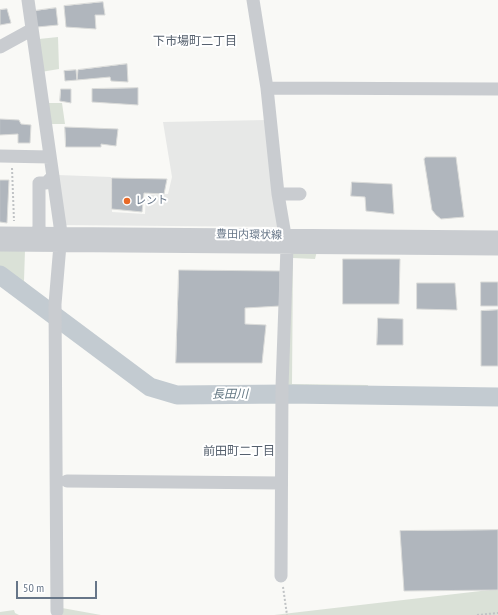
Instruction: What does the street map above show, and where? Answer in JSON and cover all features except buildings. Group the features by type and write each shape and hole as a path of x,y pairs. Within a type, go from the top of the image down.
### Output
{"street":[{"path":"28,0 60,240 55,304 57,611"},
{"path":"253,0 267,88 278,194 286,241 282,387 281,576"},
{"path":"0,47 31,30"},
{"path":"267,88 498,89"},
{"path":"6,156 50,157"},
{"path":"39,234 38,183 46,183 52,177"},
{"path":"278,194 300,194"},
{"name":"豊田内環状線","path":"0,233 39,234 60,240"},
{"name":"豊田内環状線","path":"0,244 60,240 187,245 286,241 498,237"},
{"name":"豊田内環状線","path":"286,241 498,249"},
{"path":"67,481 281,483"}],"path":[{"path":"6,156 15,233"},
{"path":"281,576 287,615"},
{"path":"477,615 498,613"}],"shaded area":[{"path":"58,37 59,69 41,72 39,39"},
{"path":"48,103 62,103 65,124 50,124"},
{"path":"267,120 281,227 62,225 58,175 111,177 112,212 145,214 146,195 168,194 172,177 163,122"},
{"path":"25,250 24,281 54,307 52,319 0,280 0,251"},
{"path":"291,251 317,251 315,259 293,258 292,384 368,385 367,391 285,389"},
{"path":"498,589 498,615 274,615"},
{"path":"62,608 101,615 57,615"},
{"path":"14,610 15,613 19,615 0,615 0,612"}],"waterway":[{"name":"長田川","path":"0,275 150,387 177,395 287,394 498,397"}],"place":[{"name":"レント","path":"127,201"}],"district":[{"name":"下市場町二丁目","path":"195,42"},
{"name":"前田町二丁目","path":"239,452"}]}
